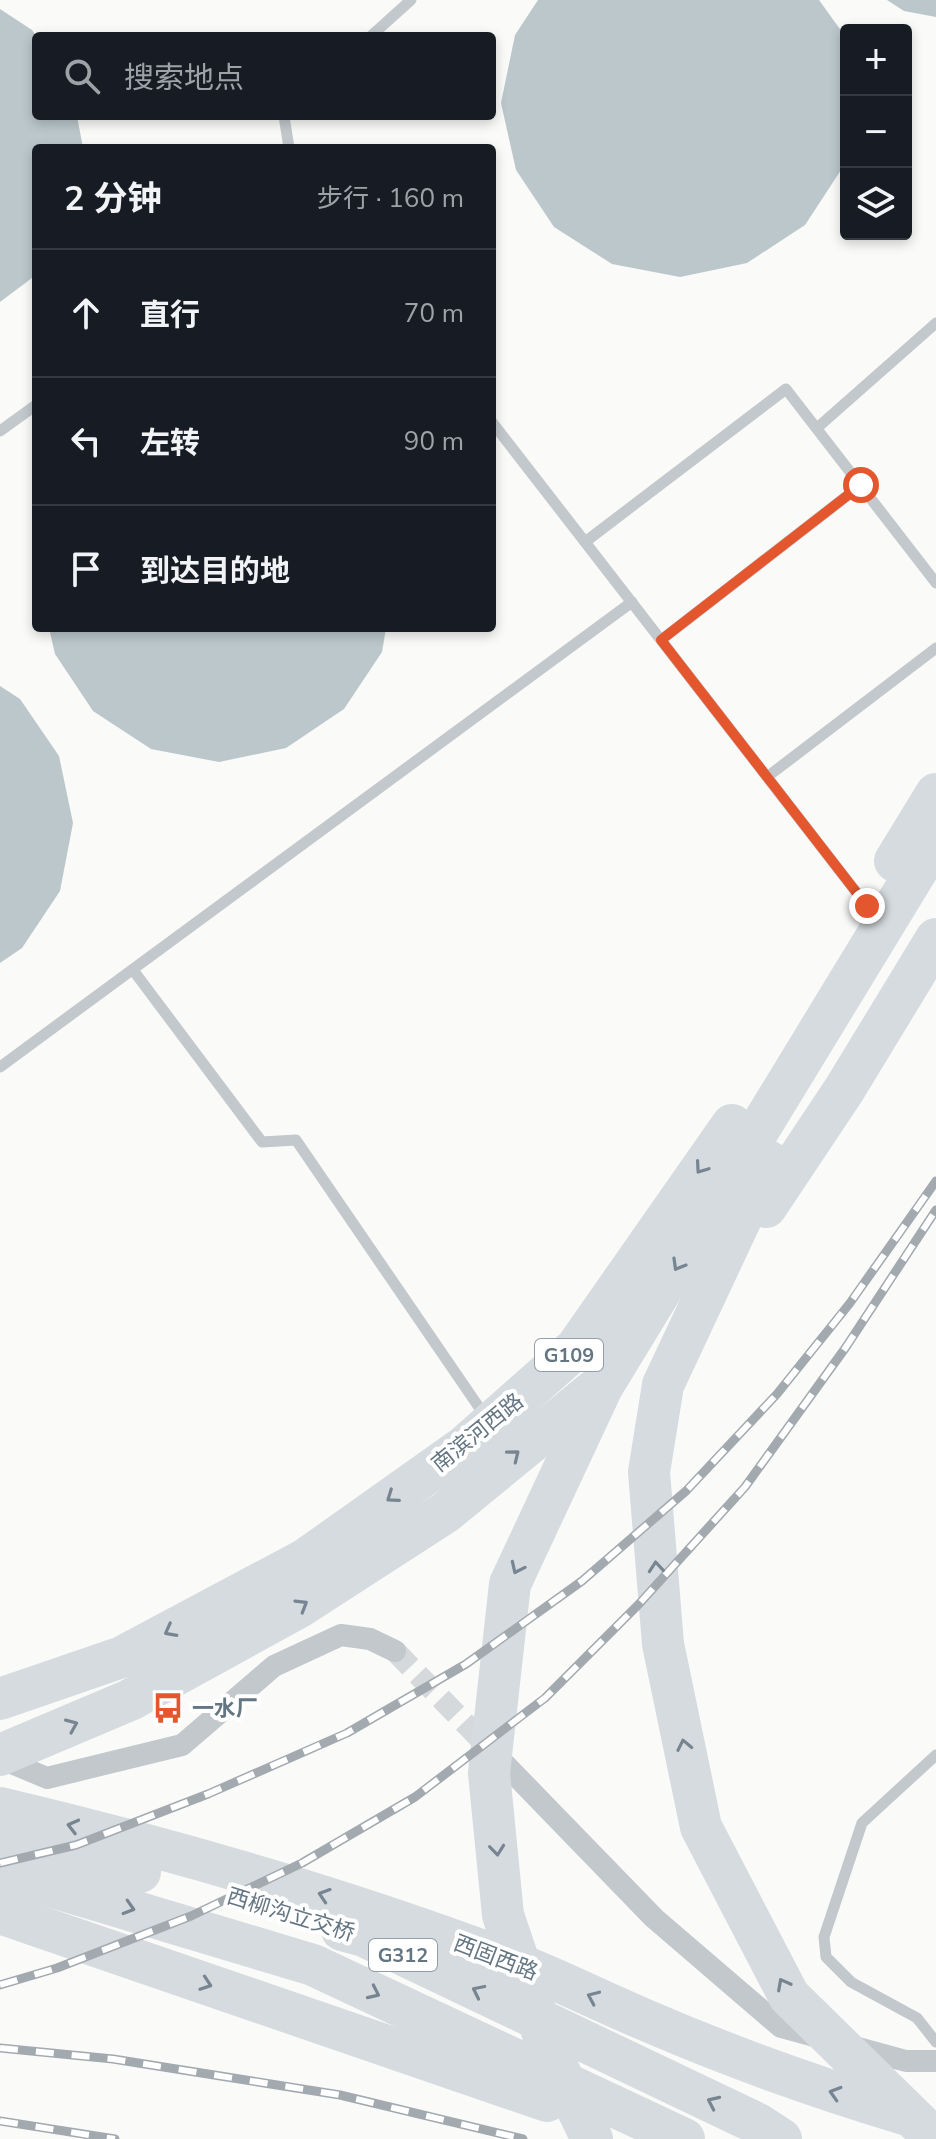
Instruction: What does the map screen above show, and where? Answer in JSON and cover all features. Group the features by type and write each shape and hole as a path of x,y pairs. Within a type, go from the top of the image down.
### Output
{"highway":[{"name":"南滨河西路","path":"0,1699 122,1657 306,1559 464,1447 576,1348 733,1122 936,794"},
{"path":"592,2139 547,2046 503,1915 489,1773 510,1584 602,1387 936,839"},
{"path":"935,2139 789,1996 701,1827 663,1644 649,1472 663,1385 765,1165 936,892"},
{"name":"南滨河西路","path":"0,1757 130,1700 299,1607 446,1512 644,1352 764,1210 844,1090 936,939"},
{"name":"西固西路","path":"0,1808 154,1845 325,1895 512,1962 645,2020 806,2084 936,2124"},
{"name":"西柳沟立交桥","path":"0,1840 197,1886 364,1936 758,2124 781,2139"},
{"name":"西柳沟立交桥","path":"0,1871 313,1965 684,2139"},
{"path":"0,1913 660,2139"}],"street":[{"path":"0,1757 47,1778 182,1745 274,1666 341,1635 370,1639 395,1651"},
{"path":"489,1748 654,1918 781,2027 906,2061 936,2061"}],"lane":[{"path":"375,32 411,0"},
{"path":"285,120 288,144"},
{"path":"817,428 936,323"},
{"path":"585,542 786,389 936,583"},
{"path":"0,431 32,408"},
{"path":"496,427 867,906"},
{"path":"661,640 861,485"},
{"path":"0,1067 632,602"},
{"path":"767,777 936,648"},
{"path":"133,970 262,1142 296,1140 490,1423"},
{"path":"936,1755 862,1823 824,1937 826,1957 851,1982 917,2018 936,2042"}],"shaded area":[{"path":"538,0 819,0 840,29 840,172 805,225 747,263 680,277 612,264 554,227 516,170 501,103 515,35"},
{"path":"887,0 936,0 936,17 904,11"},
{"path":"0,9 33,32 32,120 78,120 82,144 32,144 32,278 0,302"},
{"path":"50,632 385,632 382,652 344,709 286,748 219,762 151,749 93,711 55,654"},
{"path":"0,686 20,699 59,756 73,823 60,891 22,948 0,963"}],"tunnel":[{"path":"395,1651 489,1748"}],"railway":[{"path":"0,1863 76,1845 208,1794 347,1733 466,1664 582,1581 686,1491 777,1394 850,1303 936,1181"},
{"path":"0,1985 57,1968 191,1916 302,1863 415,1797 545,1698 639,1604 745,1487 846,1347 936,1210"},
{"path":"0,2048 113,2059 340,2095 523,2139"},
{"path":"0,2121 115,2139"}],"place":[{"name":"一水厂","path":"168,1708"}],"route":[{"path":"861,485 661,640 867,906"}]}
